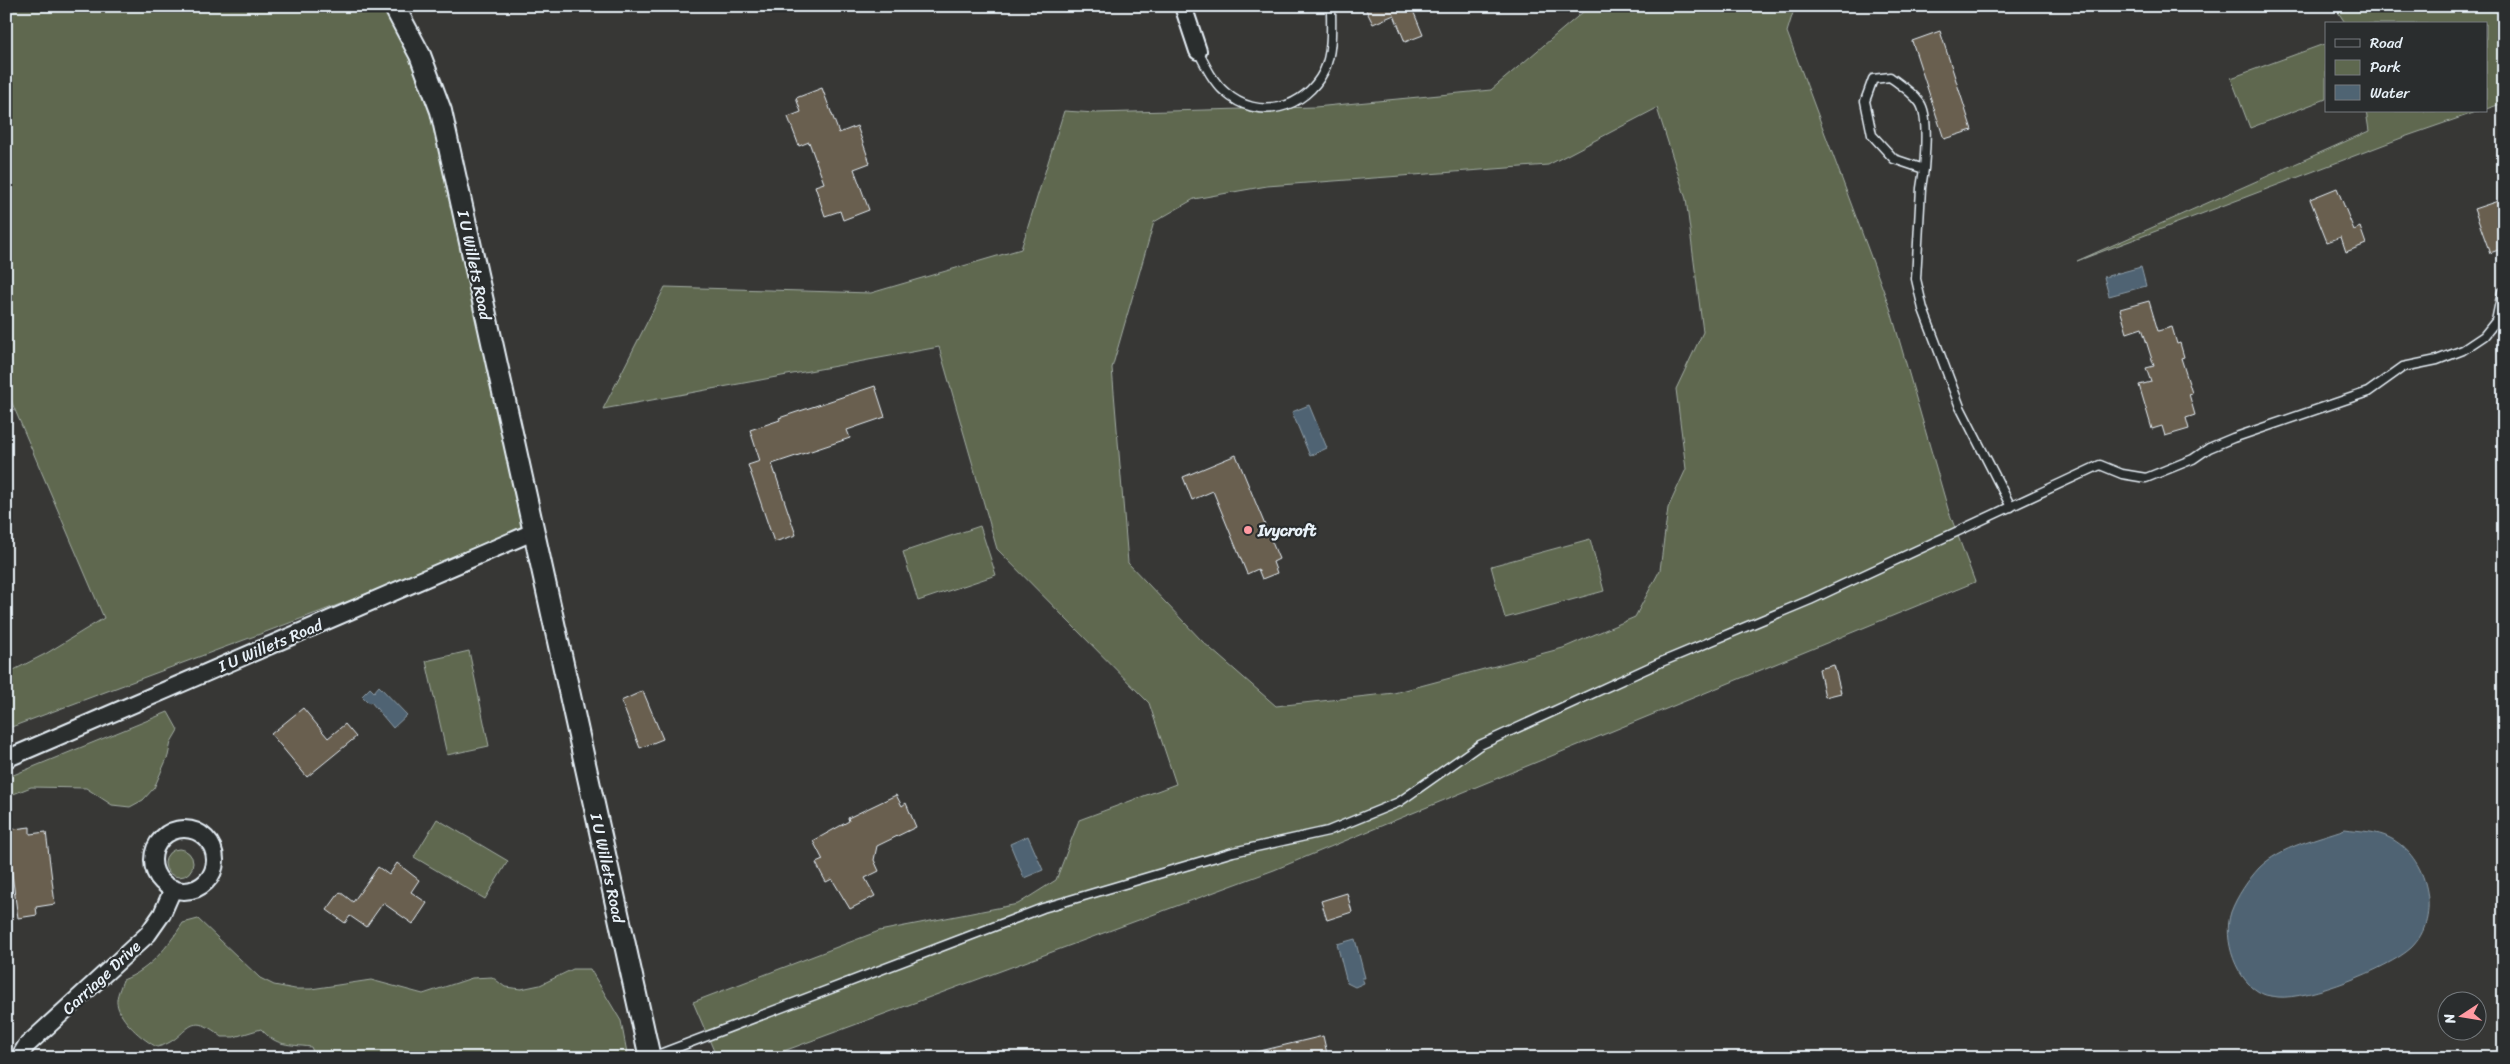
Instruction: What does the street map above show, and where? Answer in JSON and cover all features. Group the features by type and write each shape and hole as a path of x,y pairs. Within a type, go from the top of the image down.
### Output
{"street":[{"name":"I U Willets Road","path":"394,6 424,64 441,111 650,1058"},
{"path":"1183,6 1198,51"},
{"name":"I U Willets Road","path":"6,759 533,532"},
{"name":"Carriage Drive","path":"20,1058 26,1046 148,934 162,914 172,889"}],"lane":[{"path":"1198,51 1206,67 1224,92 1238,101 1268,110 1283,107 1297,101 1312,89 1324,70 1328,55 1331,6"},
{"path":"1924,169 1894,159 1872,135 1865,101 1873,79 1890,77 1909,90 1921,105 1926,140 1924,169 1921,188 1916,278 1923,309 1960,407 2010,507"},
{"path":"650,1058 1043,908 1233,852 1328,830 1390,806 1399,802 1480,745 1659,663 1810,600 2100,465 2122,474 2146,478 2193,459 2209,448 2233,438 2368,392 2403,366 2437,360 2463,350 2484,336 2496,322 2502,292"}],"green space":[{"path":"6,6 394,6 420,55 533,532 6,729 6,674 47,653 104,618 6,389"},
{"path":"1590,6 1795,6 1787,32 1890,308 1948,509 1975,582 1274,870 765,1058 717,1058 693,1002 879,931 1018,904 1056,880 1079,820 1176,784 1149,703 997,549 939,347 603,409 665,287 871,293 1021,249 1064,111 1096,113 1315,107 1491,90","holes":["1657,108 1686,199 1703,332 1676,389 1686,469 1668,508 1660,570 1635,617 1563,648 1394,693 1276,706 1203,642 1128,563 1112,368 1154,222 1194,199 1267,186 1548,165"]},
{"path":"2334,6 2496,6 2504,26 2504,103 2488,108 2488,22 2345,22"},
{"path":"2324,44 2325,99 2250,128 2231,78"},
{"path":"2366,112 2476,112 2404,137 2077,261 2369,131"},
{"path":"980,526 996,575 918,601 903,552"},
{"path":"1590,539 1604,591 1505,618 1491,566"},
{"path":"469,651 489,746 447,755 426,661"},
{"path":"168,712 178,730 171,742 168,756 154,788 143,800 130,807 112,805 86,788 31,787 6,797 6,778"},
{"path":"437,819 508,861 485,899 414,857"},
{"path":"179,849 189,853 193,863 189,873 179,877 169,873 165,863 169,853"},
{"path":"198,919 260,978 274,985 295,989 311,989 371,980 423,994 472,978 492,977 505,987 521,989 540,985 573,969 590,969 621,1021 628,1058 316,1058 311,1047 283,1044 272,1039 261,1029 234,1037 222,1037 201,1024 188,1028 168,1043 157,1047 145,1040 127,1023 119,1009 117,998 123,980 142,970 150,963 164,949 183,923"}],"water":[{"path":"2141,267 2146,286 2109,296 2104,277"},
{"path":"1309,405 1327,448 1310,456 1292,412"},
{"path":"379,686 407,715 393,728 371,702 369,703 362,696 370,688 374,692"},
{"path":"2345,829 2374,833 2390,838 2403,847 2413,858 2426,888 2428,904 2426,920 2421,935 2411,948 2400,956 2367,974 2347,982 2308,994 2291,997 2263,994 2245,980 2233,959 2228,935 2231,912 2236,900 2259,868 2268,860 2300,844"},
{"path":"1028,836 1043,870 1024,878 1010,844"},
{"path":"1355,939 1365,978 1362,978 1364,983 1355,987 1347,983 1337,944"}],"building":[{"path":"1376,6 1414,6 1412,8 1423,35 1405,42 1394,15 1373,24 1366,10"},
{"path":"1940,31 1972,130 1944,139 1912,41"},
{"path":"822,88 839,133 857,126 870,163 854,169 869,210 843,220 840,211 825,216 815,186 824,183 809,142 799,146 788,117 801,112 796,98"},
{"path":"2337,188 2354,230 2360,227 2366,244 2346,252 2341,237 2327,242 2310,199"},
{"path":"2504,199 2504,248 2490,253 2474,209"},
{"path":"2149,301 2158,331 2172,327 2177,344 2180,343 2184,357 2181,358 2192,393 2189,394 2195,415 2186,418 2189,429 2165,436 2162,426 2152,429 2139,385 2151,382 2146,368 2154,366 2142,328 2127,333 2120,309"},
{"path":"875,386 885,417 847,430 850,438 772,464 796,535 774,542 748,465 760,461 750,430 780,420 779,418"},
{"name":"Ivycroft","path":"1236,455 1279,559 1273,562 1277,573 1262,579 1258,569 1247,574 1213,491 1192,500 1183,477"},
{"path":"1834,665 1841,693 1825,697 1819,669"},
{"path":"643,691 663,739 640,748 621,701"},
{"path":"303,708 328,738 345,724 356,737 307,777 271,734"},
{"path":"896,795 902,806 906,803 916,827 877,846 874,860 879,871 865,878 875,896 850,909 832,879 826,882 821,873 816,863 823,860 813,841 849,821 848,818"},
{"path":"30,827 30,834 46,832 55,904 36,907 37,915 18,918 6,830"},
{"path":"397,863 419,880 411,892 427,903 413,924 383,903 366,927 350,916 345,923 327,910 340,892 353,902 378,867 389,875"},
{"path":"1347,893 1352,912 1327,920 1321,901"},
{"path":"1323,1036 1328,1058 1252,1058 1252,1053"}],"place":[{"name":"Ivycroft","path":"1248,530"}]}
